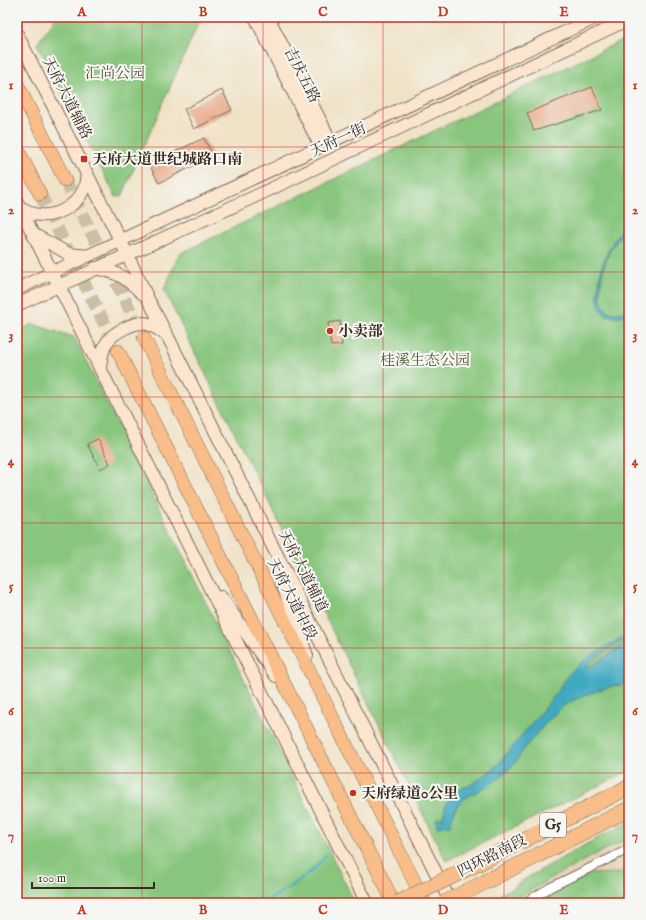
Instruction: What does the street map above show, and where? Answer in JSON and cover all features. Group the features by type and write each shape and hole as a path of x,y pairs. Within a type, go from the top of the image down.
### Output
{"highway":[{"name":"四环路南段","path":"398,903 629,787"},
{"name":"四环路南段","path":"444,903 629,809"}],"main road":[{"path":"17,84 65,180"},
{"path":"17,148 40,194"},
{"name":"天府大道中段","path":"144,338 411,874"},
{"path":"118,351 385,886 392,903"},
{"path":"411,874 426,903"},
{"path":"411,874 434,903"}],"street":[{"name":"吉庆五路","path":"255,17 326,145"},
{"name":"吉庆五路","path":"268,17 326,145"},
{"name":"天府一街","path":"17,289 597,17"},
{"name":"天府一街","path":"17,305 256,196 629,19"},
{"name":"天府大道辅路","path":"17,34 127,254"},
{"path":"18,205 34,214 43,215 53,214 64,210 72,205 80,196 84,187 87,173"},
{"path":"18,205 367,903"},
{"path":"33,234 69,254 108,256 127,254"},
{"name":"天府大道辅道","path":"127,254 148,299 451,903"},
{"path":"52,273 96,268 114,272 124,277 148,299"},
{"path":"100,369 101,355 109,340 120,330 132,325 143,323 155,327 168,337"},
{"path":"265,531 317,685"},
{"path":"197,563 291,698"},
{"path":"524,903 551,886 629,849"}],"shaded area":[{"path":"629,822 629,903 482,903 509,890 525,879 590,842"}],"green space":[{"name":"汇尚公园","path":"56,17 201,17 122,196 116,197 37,44"},
{"name":"桂溪生态公园","path":"629,37 629,771 446,861 164,290 179,254"},
{"path":"32,324 74,337 355,903 17,903 17,332"},
{"path":"629,638 629,644 593,666 584,668 605,651"},
{"path":"629,822 629,838 590,857 507,903 482,903 509,890 525,879 590,842"},
{"path":"629,868 629,903 537,903 591,874 619,873"}],"water":[{"path":"629,220 629,226 609,253 604,266 601,283 601,300 608,311 618,313 629,311 629,314 620,316 606,315 599,306 598,300 600,276 603,263 610,247"},
{"path":"629,634 629,638 605,650 592,659 585,667 593,666 629,644 629,684 596,691 563,706 543,726 515,763 506,772 498,779 462,801 456,808 450,825 437,827 436,819 443,817 446,804 452,793 472,784 499,763 556,694 568,675 582,662 598,651"}],"building":[{"path":"592,87 602,110 534,131 527,113"},
{"path":"222,90 232,110 194,129 184,109"},
{"path":"204,138 213,156 159,183 149,164"},
{"path":"340,321 342,345 331,346 328,323"},
{"path":"98,439 110,464 100,469 87,444"}],"waterway":[{"path":"262,903 287,889 313,870 326,855"}],"tunnel":[{"path":"65,180 144,338"},
{"path":"40,194 118,351"}],"place":[{"name":"天府大道世纪城路口南","path":"84,159"},
{"name":"小卖部","path":"330,331"},
{"name":"天府绿道0公里","path":"353,793"}]}
